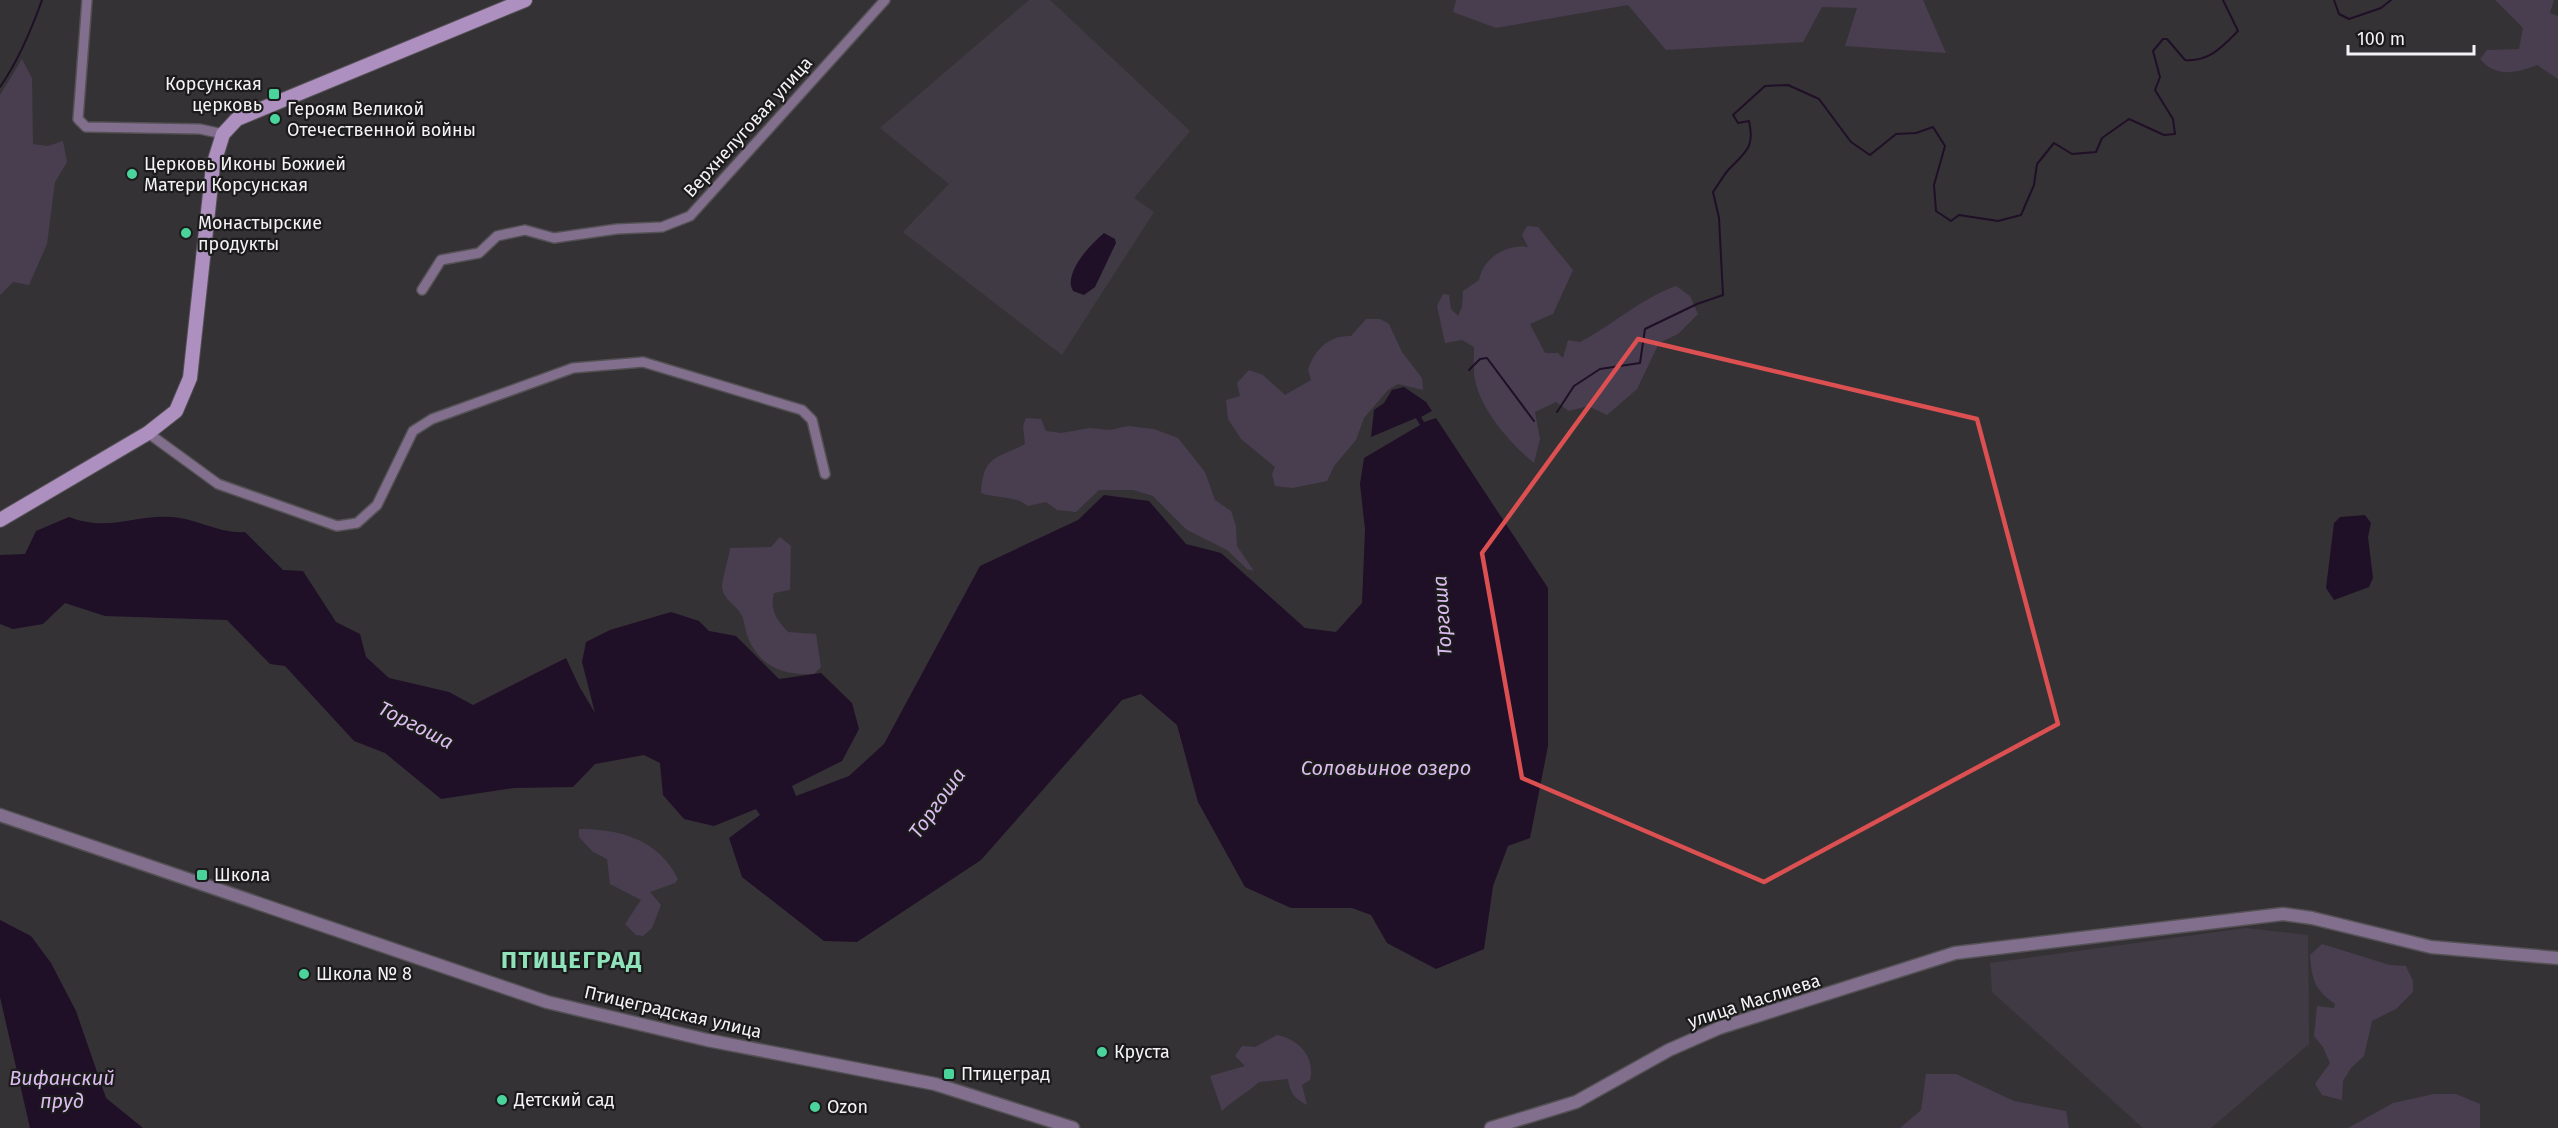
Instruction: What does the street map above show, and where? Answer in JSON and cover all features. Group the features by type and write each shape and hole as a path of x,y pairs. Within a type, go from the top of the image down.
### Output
{"main road":[{"path":"0,519 148,433 176,411 190,378 210,187 217,150 223,134 237,119 525,0"}],"street":[{"path":"87,0 78,119 86,127 200,129 223,134"},
{"name":"Верхнелуговая улица","path":"422,290 441,260 479,253 498,236 525,230 554,238 617,229 662,227 690,216 885,0"},
{"path":"148,433 218,484 338,526 357,523 377,505 413,431 432,419 573,368 643,362 802,410 812,420 825,474"},
{"name":"Птицеградская улица","path":"0,815 547,1002 707,1040 935,1084 1073,1128"},
{"name":"улица Маслиева","path":"1491,1128 1576,1102 1669,1050 1719,1028 1970,950 2283,914 2312,918 2431,947 2558,958"}],"highlighted area":[{"path":"1638,339 1977,419 2058,724 1764,882 1522,778 1482,553"}],"shaded area":[{"path":"1029,0 1050,0 1190,131 1134,198 1154,212 1062,355 903,232 949,184 880,128"},
{"path":"1456,0 1923,0 1946,53 1845,46 1857,8 1822,7 1803,42 1666,50 1628,5 1496,28 1453,12"},
{"path":"2495,0 2554,0 2550,13 2558,16 2558,79 2537,65 2507,72 2493,69 2480,59 2487,50 2519,49 2523,28"},
{"path":"22,59 32,78 33,144 48,146 63,141 67,162 55,182 47,244 29,285 13,282 0,295 0,95"},
{"path":"1527,226 1538,227 1573,270 1553,314 1530,324 1545,353 1558,353 1563,358 1568,340 1580,342 1651,297 1676,286 1690,296 1698,314 1678,334 1659,343 1637,389 1607,415 1588,406 1569,411 1556,402 1535,412 1540,439 1534,463 1498,426 1484,404 1475,380 1474,347 1462,340 1445,343 1437,306 1443,294 1449,295 1451,309 1458,316 1462,307 1463,291 1479,280 1481,272 1490,259 1504,250 1528,247 1522,235"},
{"path":"1366,319 1380,319 1389,324 1402,352 1422,378 1423,390 1398,384 1388,390 1364,418 1356,440 1334,466 1327,481 1292,488 1275,486 1272,474 1275,467 1241,439 1228,419 1226,400 1240,396 1237,383 1249,370 1263,375 1285,395 1311,380 1308,370 1318,350 1336,338 1351,336"},
{"path":"1026,418 1041,419 1046,431 1061,433 1090,428 1110,430 1128,426 1154,429 1178,438 1205,472 1215,500 1231,511 1236,526 1237,546 1254,571 1247,569 1227,550 1187,530 1153,496 1133,490 1099,490 1076,512 1057,510 1046,502 1028,506 1017,500 981,493 982,480 989,464 1025,444 1023,426"},
{"path":"780,537 791,546 790,590 774,593 774,609 777,618 788,632 816,634 821,667 814,674 785,671 768,664 761,658 749,640 741,614 725,596 722,588 730,548 771,547"},
{"path":"579,829 609,831 636,839 660,854 670,865 678,879 675,883 650,892 661,905 652,928 643,936 636,935 625,924 641,900 610,884 607,859 593,852 579,837"},
{"path":"2246,928 2308,935 2309,1044 2211,1128 2143,1128 1992,992 1990,963"},
{"path":"2322,944 2390,965 2406,966 2413,981 2413,992 2396,1009 2372,1021 2364,1056 2351,1068 2343,1081 2342,1100 2322,1095 2315,1084 2330,1063 2323,1047 2314,1036 2317,1006 2334,1008 2335,1004 2318,988 2312,971 2310,955"},
{"path":"1277,1035 1292,1040 1304,1050 1308,1057 1310,1080 1302,1085 1307,1105 1293,1095 1288,1079 1259,1082 1222,1111 1210,1076 1245,1066 1235,1056 1242,1046 1255,1047"},
{"path":"1926,1074 1956,1074 2014,1101 2066,1111 2069,1128 1900,1128 1921,1110"},
{"path":"2434,1094 2456,1094 2480,1104 2480,1128 2348,1128 2393,1103"}],"water":[{"path":"1104,233 1115,239 1116,243 1095,287 1084,295 1073,291 1071,279 1077,264"},
{"name":"Соловьиное озеро","path":"1404,387 1426,402 1432,411 1421,417 1424,422 1436,418 1548,588 1548,746 1530,838 1508,846 1493,886 1484,949 1436,969 1387,943 1371,915 1352,908 1291,908 1245,887 1198,802 1177,725 1141,694 1122,700 981,860 857,942 824,941 742,877 729,838 760,815 756,809 714,826 684,819 663,795 660,763 644,755 595,764 573,787 514,788 441,799 385,753 354,741 285,666 270,664 227,620 105,616 65,603 43,624 13,629 0,624 0,555 25,554 36,531 69,517 96,523 108,523 171,517 226,531 245,532 283,570 303,571 336,622 360,634 366,657 389,678 449,692 473,705 566,658 595,713 582,662 586,642 610,630 671,612 699,621 709,631 736,636 779,679 821,673 852,703 859,729 842,761 792,786 796,796 849,776 884,744 980,566 1078,520 1104,495 1149,501 1186,544 1221,553 1305,628 1336,632 1362,603 1365,529 1360,484 1364,458 1420,425 1416,418 1371,437 1374,410 1384,403 1392,390"},
{"path":"2365,515 2371,523 2368,537 2373,578 2369,587 2334,600 2326,588 2334,523 2340,517"},
{"name":"Вифанский пруд","path":"0,920 31,936 51,963 76,1011 106,1098 143,1128 30,1128 0,997"}],"waterway":[{"name":"Торгоша","path":"0,87 24,45 42,0"},
{"name":"Торгоша","path":"1557,412 1574,386 1600,369 1640,363 1645,329 1697,304 1723,295 1719,218 1713,192 1750,143 1749,121 1738,123 1733,115 1765,86 1788,85 1819,99 1851,142 1870,155 1896,134 1916,133 1933,127 1945,146 1934,185 1936,211 1951,221 1959,215 1998,221 2021,215 2034,185 2037,164 2054,143 2072,154 2096,152 2102,138 2129,119 2164,135 2175,134 2173,119 2155,90 2160,77 2153,51 2163,39 2167,39 2185,60 2201,59 2214,52 2238,31 2223,0"},
{"name":"Торгоша","path":"2334,0 2339,14 2349,19 2381,8 2391,0"},
{"name":"Торгоша","path":"1469,370 1480,359 1487,358 1534,421"}],"place":[{"name":"Корсунская церковь","path":"274,94"},
{"name":"Героям Великой Отечественной войны","path":"275,119"},
{"name":"Церковь Иконы Божией Матери Корсунская","path":"132,174"},
{"name":"Монастырские продукты","path":"186,233"},
{"name":"Школа","path":"202,875"},
{"name":"Школа № 8","path":"304,974"},
{"name":"Круста","path":"1102,1052"},
{"name":"Птицеград","path":"949,1074"},
{"name":"Детский сад","path":"502,1100"},
{"name":"Ozon","path":"815,1107"}],"district":[{"name":"ПТИЦЕГРАД","path":"572,960"}]}
